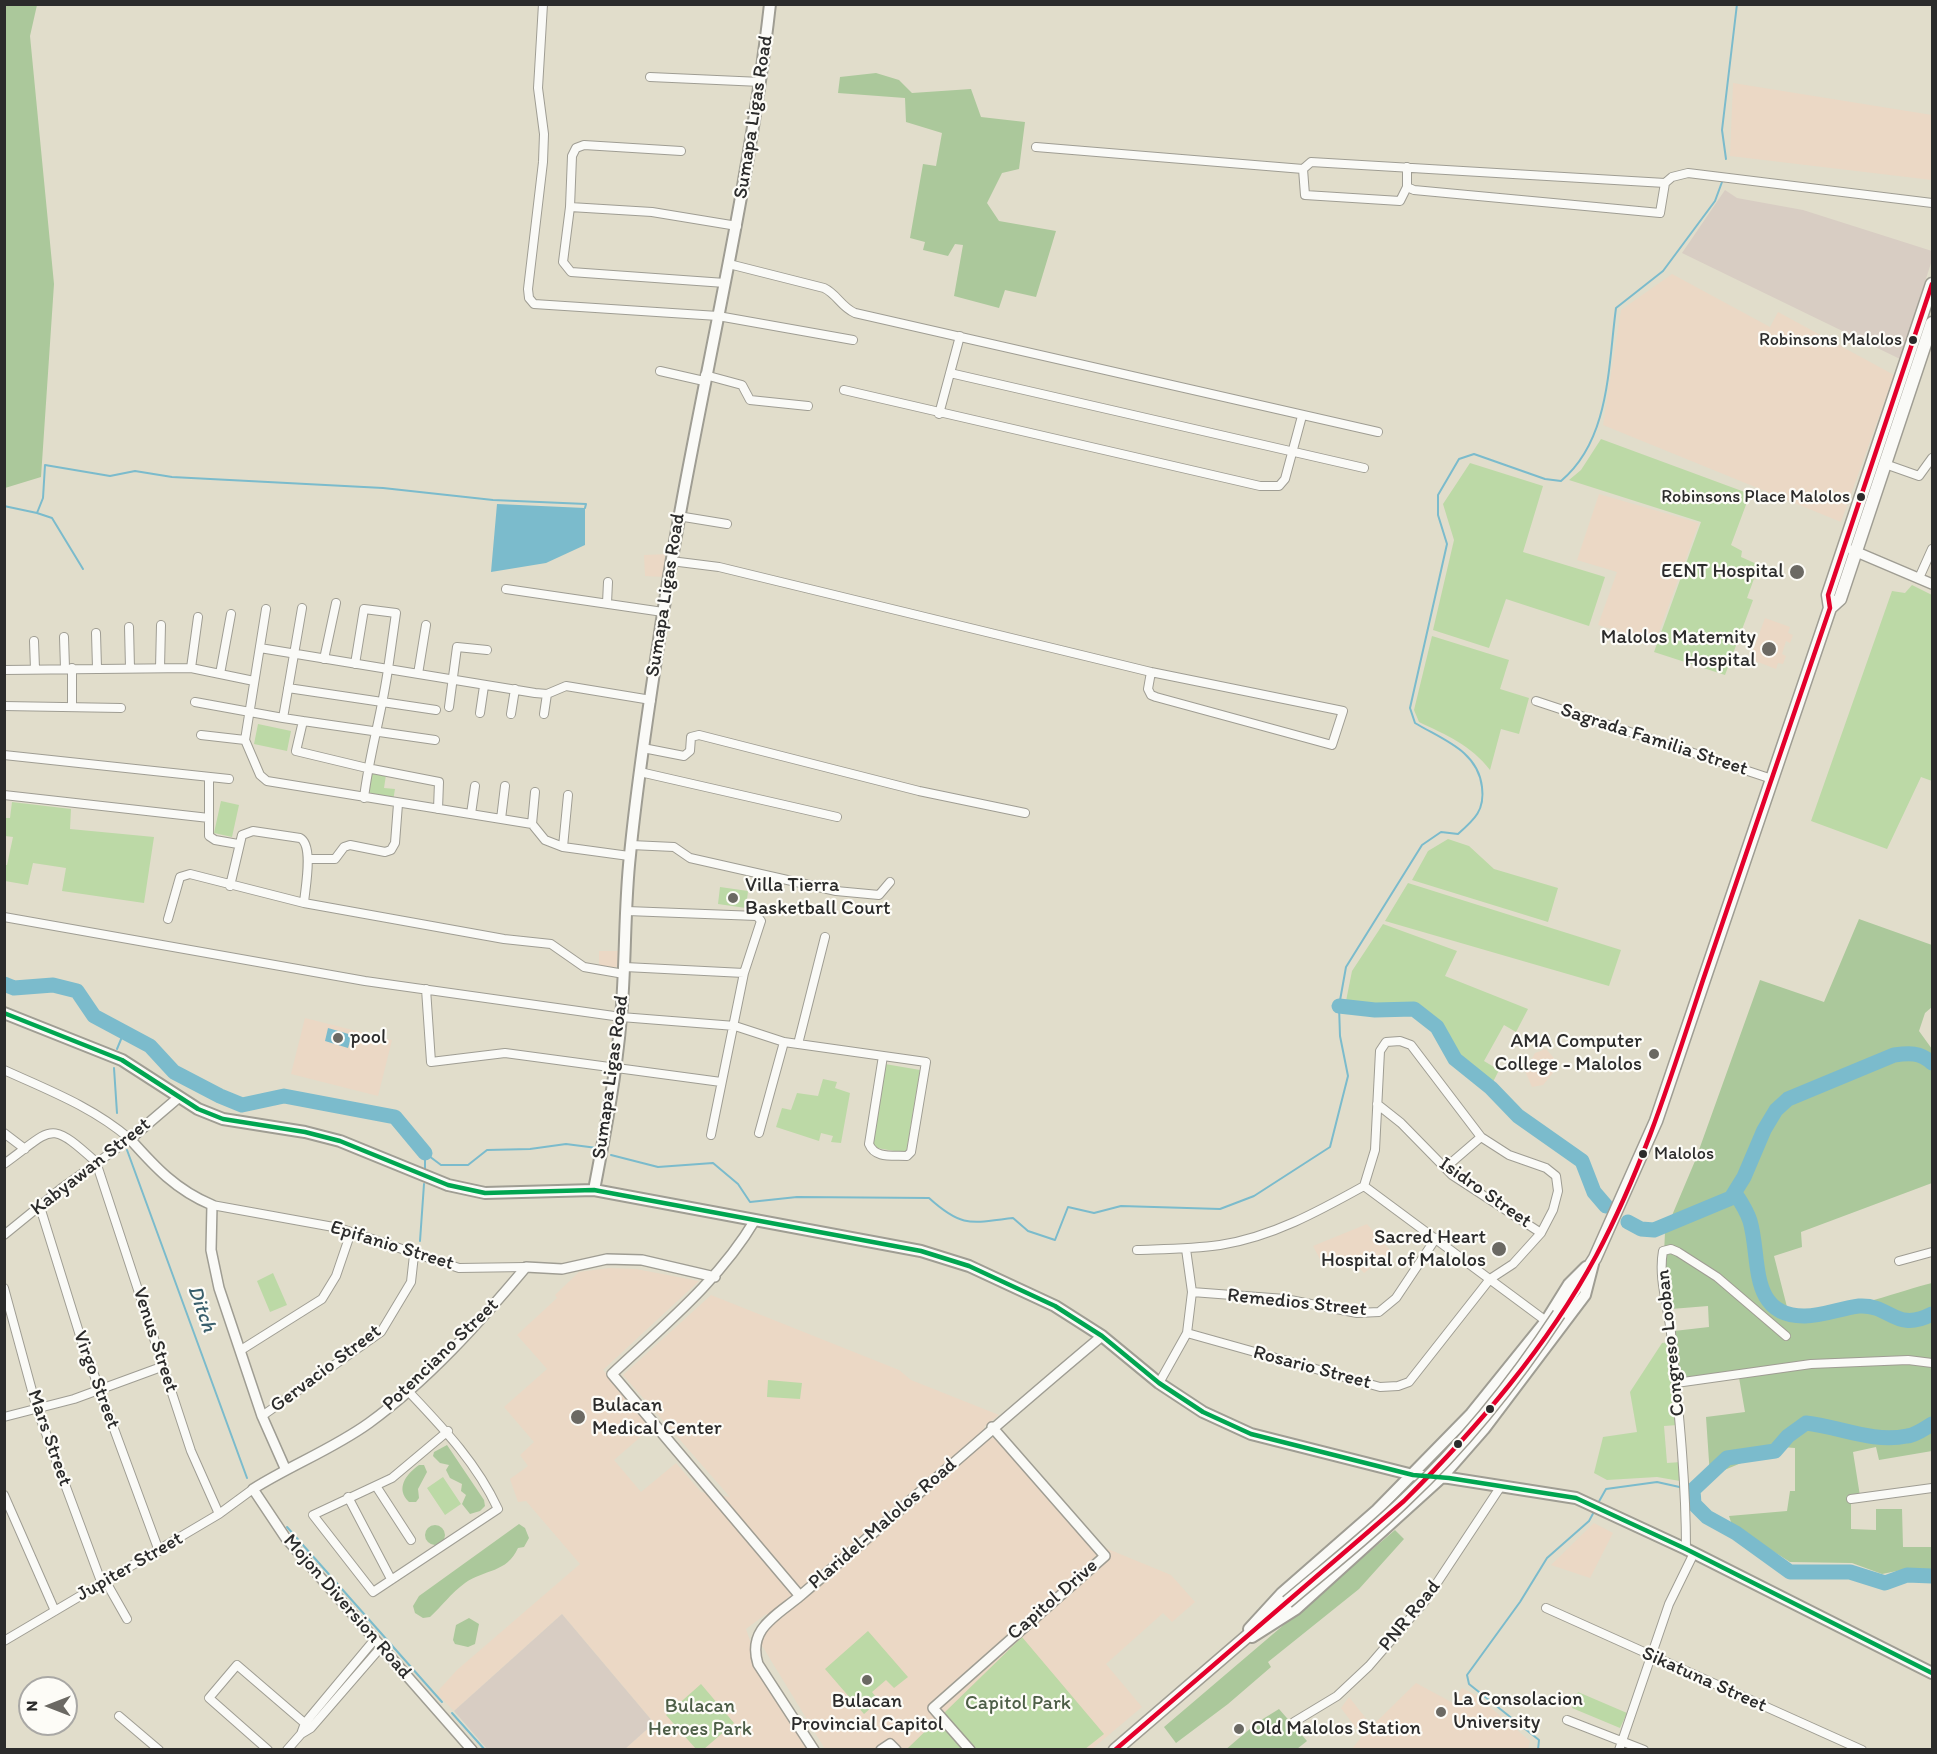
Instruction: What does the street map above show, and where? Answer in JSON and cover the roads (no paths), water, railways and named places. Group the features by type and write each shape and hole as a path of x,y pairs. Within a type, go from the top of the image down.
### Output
{"highway":[{"path":"1115,1749 1404,1501 1442,1463 1482,1419 1559,1314 1595,1258 1613,1222 1656,1121 1830,609 1840,599 1850,550 1896,411 1932,284"},
{"path":"1850,550 1885,464 1896,411 1932,323"}],"main road":[{"name":"Sumapa Ligas Road","path":"594,1190 615,1069 621,1017 630,851 639,772 678,516 704,378 737,226 761,82 770,4"},
{"path":"4,1012 123,1060 198,1110 223,1119 304,1132 340,1141 447,1185 485,1192 594,1190 921,1251 969,1266 1055,1306 1102,1336 1159,1383 1203,1412 1251,1434 1413,1475 1442,1477 1564,1496 1591,1505 1690,1551 1932,1673"},
{"path":"1227,1654 1282,1593 1377,1510 1471,1414 1545,1322 1569,1284 1595,1258"},
{"path":"1227,1654 1296,1609 1442,1477 1484,1429 1585,1295 1595,1258"}],"street":[{"path":"543,4 538,88 544,134 543,162 529,298 534,304 718,315 853,340"},
{"path":"650,77 761,82"},
{"path":"681,151 584,145 576,148 572,156 570,207 563,262 571,272 725,283"},
{"path":"1036,147 1303,169 1311,162 1665,183 1681,174 1714,176 1932,203"},
{"path":"1303,169 1305,195 1401,201 1407,187 1407,167"},
{"path":"1407,187 1660,213 1665,183"},
{"path":"570,207 652,212 737,226"},
{"path":"729,264 824,288 833,292 845,309 855,313 1378,432"},
{"path":"939,414 960,336"},
{"path":"660,371 742,385 750,400 808,406"},
{"path":"950,373 1364,468"},
{"path":"844,390 939,414 1260,486 1279,486 1285,479 1302,416"},
{"path":"1885,464 1919,476 1932,458"},
{"path":"678,516 727,524"},
{"path":"1919,578 1932,549"},
{"path":"1850,550 1932,584"},
{"path":"671,561 719,567 1151,672 1344,711 1332,745 1156,697 1150,694 1148,689 1151,672"},
{"path":"607,603 608,582"},
{"path":"506,589 663,612"},
{"path":"324,659 336,603"},
{"path":"283,718 302,608"},
{"path":"266,609 245,740 260,775 267,781 532,824 545,840 563,847 630,851 674,847 690,858 836,891 879,895 890,882"},
{"path":"355,664 364,609 396,613 383,702 367,768 364,798"},
{"path":"220,674 231,614"},
{"path":"191,668 198,617"},
{"path":"160,625 160,668"},
{"path":"418,674 426,625"},
{"path":"129,627 130,668"},
{"path":"96,633 97,668"},
{"path":"64,637 72,706"},
{"path":"34,641 35,669"},
{"path":"449,707 457,647 487,650"},
{"path":"260,648 484,686 547,694 566,686 651,700"},
{"path":"4,669 191,668 254,681"},
{"path":"480,712 484,686"},
{"path":"288,688 436,710"},
{"path":"511,714 514,689"},
{"path":"544,714 547,694"},
{"name":"Sagrada Familia Street","path":"1536,701 1772,779"},
{"path":"195,702 249,713 435,741"},
{"path":"4,706 121,708"},
{"path":"303,721 297,750 367,768 440,782 438,809"},
{"path":"201,735 245,740"},
{"path":"643,748 684,756 690,751 691,737 699,735 919,791 1025,813"},
{"path":"4,755 229,779"},
{"path":"639,772 837,817"},
{"path":"209,777 209,818 212,839 238,844"},
{"path":"471,814 475,786"},
{"path":"501,819 505,786"},
{"path":"532,824 535,792"},
{"path":"4,795 209,818"},
{"path":"563,847 568,795"},
{"path":"308,858 335,859 344,847 350,845 385,852 391,850 395,843 398,804"},
{"path":"230,886 238,844 246,832 300,838 307,846 308,858 304,903"},
{"path":"168,919 177,885 184,874 304,903 504,939 551,944 584,967 624,971 744,973"},
{"path":"627,911 757,916 760,921 760,929 744,973 711,1135"},
{"path":"4,917 365,981 621,1017 735,1026 784,1042 926,1062 911,1152 907,1156 878,1155 872,1151 869,1144 883,1056"},
{"path":"798,1044 825,937"},
{"path":"426,989 431,1062 505,1053 721,1082"},
{"path":"759,1134 784,1042"},
{"path":"1137,1250 1186,1249 1221,1245 1257,1236 1310,1216 1364,1186 1375,1150 1380,1051 1386,1042 1405,1042 1420,1053 1481,1137 1445,1168"},
{"path":"4,1071 79,1104 110,1121 130,1139"},
{"name":"Kabyawan Street","path":"4,1235 96,1162 130,1139 178,1098"},
{"name":"Isidro Street","path":"1377,1104 1401,1123 1445,1168 1541,1233"},
{"path":"4,1164 44,1135 54,1131 63,1133 96,1162"},
{"path":"4,1133 25,1149"},
{"name":"Rosario Street","path":"1187,1333 1380,1387 1398,1386 1408,1382 1491,1279 1513,1264 1541,1233 1553,1210 1558,1191 1556,1176 1546,1168 1509,1155 1481,1137"},
{"name":"Epifanio Street","path":"130,1139 163,1176 188,1195 212,1205 351,1232 414,1255 459,1268 562,1269 608,1258 642,1260 715,1277"},
{"name":"Venus Street","path":"96,1162 191,1451 219,1514"},
{"path":"1364,1186 1491,1279 1545,1322"},
{"path":"212,1205 211,1250 219,1288 262,1416 285,1468 253,1488"},
{"name":"Virgo Street","path":"40,1207 99,1390 159,1551"},
{"name":"Plaridel-Malolos Road","path":"755,1220 738,1250 715,1277 612,1374 800,1596 947,1470 992,1427 1102,1336"},
{"path":"241,1350 322,1299 336,1276 351,1232"},
{"name":"Remedios Street","path":"1192,1292 1285,1299 1357,1313 1379,1312 1396,1298 1436,1238"},
{"path":"1159,1383 1187,1333 1192,1292 1186,1249"},
{"name":"Congreso Looban","path":"1690,1551 1676,1383 1662,1278 1663,1251 1671,1249 1678,1252 1717,1277 1786,1336"},
{"path":"1899,1261 1932,1252"},
{"name":"Gervacio Street","path":"262,1416 381,1332 411,1282 414,1255"},
{"name":"Potenciano Street","path":"285,1468 368,1424 408,1391 488,1312 526,1267"},
{"name":"Mars Street","path":"4,1288 37,1409 104,1583 127,1619"},
{"path":"1676,1383 1811,1364 1920,1360 1932,1363"},
{"path":"4,1417 99,1390 164,1366"},
{"path":"408,1391 447,1431 471,1463 498,1509 373,1592 312,1515 376,1486 409,1466 447,1431"},
{"name":"Capitol Drive","path":"970,1749 933,1708 1105,1556 992,1427"},
{"path":"376,1486 411,1540"},
{"name":"PNR Road","path":"1294,1722 1337,1696 1355,1682 1376,1658 1425,1601 1500,1486"},
{"name":"Jupiter Street","path":"4,1641 159,1551 219,1514 253,1488"},
{"name":"Mojon Diversion Road","path":"253,1488 285,1537 472,1749"},
{"path":"1851,1500 1932,1488"},
{"path":"4,1495 55,1611"},
{"path":"348,1497 391,1578"},
{"path":"1621,1745 1669,1604 1690,1551"},
{"path":"800,1596 763,1626 755,1642 755,1652 759,1664 814,1749"},
{"name":"Sikatuna Street","path":"1546,1608 1651,1657 1862,1749"},
{"path":"287,1749 378,1643"},
{"path":"268,1749 209,1698 237,1665 308,1726"},
{"path":"119,1716 159,1749"},
{"path":"1567,1720 1621,1745 1644,1749"},
{"path":"881,1749 893,1747"}],"water":[{"path":"497,504 585,508 585,545 546,563 491,572"},
{"name":"pool","path":"328,1028 352,1035 348,1048 325,1041"}],"waterway":[{"path":"1726,159 1722,130 1737,4"},
{"path":"611,1155 658,1167 713,1163 738,1184 750,1202 797,1197 929,1198 940,1208 959,1219 977,1222 1013,1218 1028,1231 1055,1240 1068,1207 1094,1213 1121,1206 1220,1209 1254,1196 1330,1147 1348,1076 1340,1036 1339,1006 1346,967 1422,845 1441,832 1458,834 1478,814 1482,802 1482,787 1474,764 1458,748 1415,723 1410,708 1447,544 1438,515 1438,495 1459,459 1474,454 1545,479 1561,481 1577,464 1589,445 1604,401 1616,308 1663,271 1715,201 1722,182"},
{"path":"4,506 37,513 43,498 45,465 110,476 135,471 172,477 383,488 493,500 586,504 585,508"},
{"path":"37,513 52,518 83,569"},
{"path":"4,984 14,988 53,985 77,991 94,1016 150,1046 174,1072 242,1105 284,1096 395,1117 425,1153"},
{"path":"1339,1006 1375,1010 1414,1009 1437,1027 1455,1059 1491,1088 1518,1116 1582,1161 1594,1192 1606,1206"},
{"name":"Ditch","path":"117,1049 124,1032"},
{"path":"1628,1222 1641,1229 1654,1230 1731,1198 1744,1177 1764,1130 1776,1110 1788,1099 1894,1055 1914,1054 1932,1063"},
{"name":"Ditch","path":"114,1068 117,1113"},
{"path":"425,1153 441,1165 468,1165 487,1150 530,1149 566,1144 597,1148"},
{"name":"Ditch","path":"127,1150 247,1478"},
{"path":"425,1153 425,1169"},
{"path":"420,1241 424,1184"},
{"path":"1735,1193 1750,1221 1760,1283 1765,1296 1774,1307 1787,1314 1805,1316 1859,1306 1879,1309 1901,1319 1909,1320 1920,1319 1932,1314"},
{"path":"1932,1424 1914,1434 1894,1438 1869,1436 1806,1423 1788,1436 1775,1451 1727,1458 1693,1490 1694,1504 1707,1517 1736,1533 1790,1572 1850,1572 1885,1583 1907,1575 1932,1576"},
{"path":"1597,1505 1606,1489 1657,1482 1693,1490"},
{"path":"1538,1750 1539,1740 1469,1684 1467,1675 1520,1602 1547,1558 1589,1521 1595,1510"},
{"path":"287,1527 442,1702"},
{"path":"452,1713 485,1750"}],"place":[{"name":"Robinsons Malolos","path":"1913,340"},
{"name":"Robinsons Place Malolos","path":"1861,497"},
{"name":"EENT Hospital","path":"1797,572"},
{"name":"Malolos Maternity Hospital","path":"1769,649"},
{"name":"Villa Tierra Basketball Court","path":"733,898"},
{"name":"pool","path":"338,1038"},
{"name":"AMA Computer College - Malolos","path":"1654,1054"},
{"name":"Malolos","path":"1643,1154"},
{"name":"Sacred Heart Hospital of Malolos","path":"1499,1249"},
{"name":"Bulacan Medical Center","path":"578,1417"},
{"name":"Bulacan Provincial Capitol","path":"867,1680"},
{"name":"La Consolacion University","path":"1441,1712"},
{"name":"Old Malolos Station","path":"1239,1729"}],"park label":[{"name":"Capitol Park","path":"1018,1704"},
{"name":"Bulacan Heroes Park","path":"700,1718"}]}
